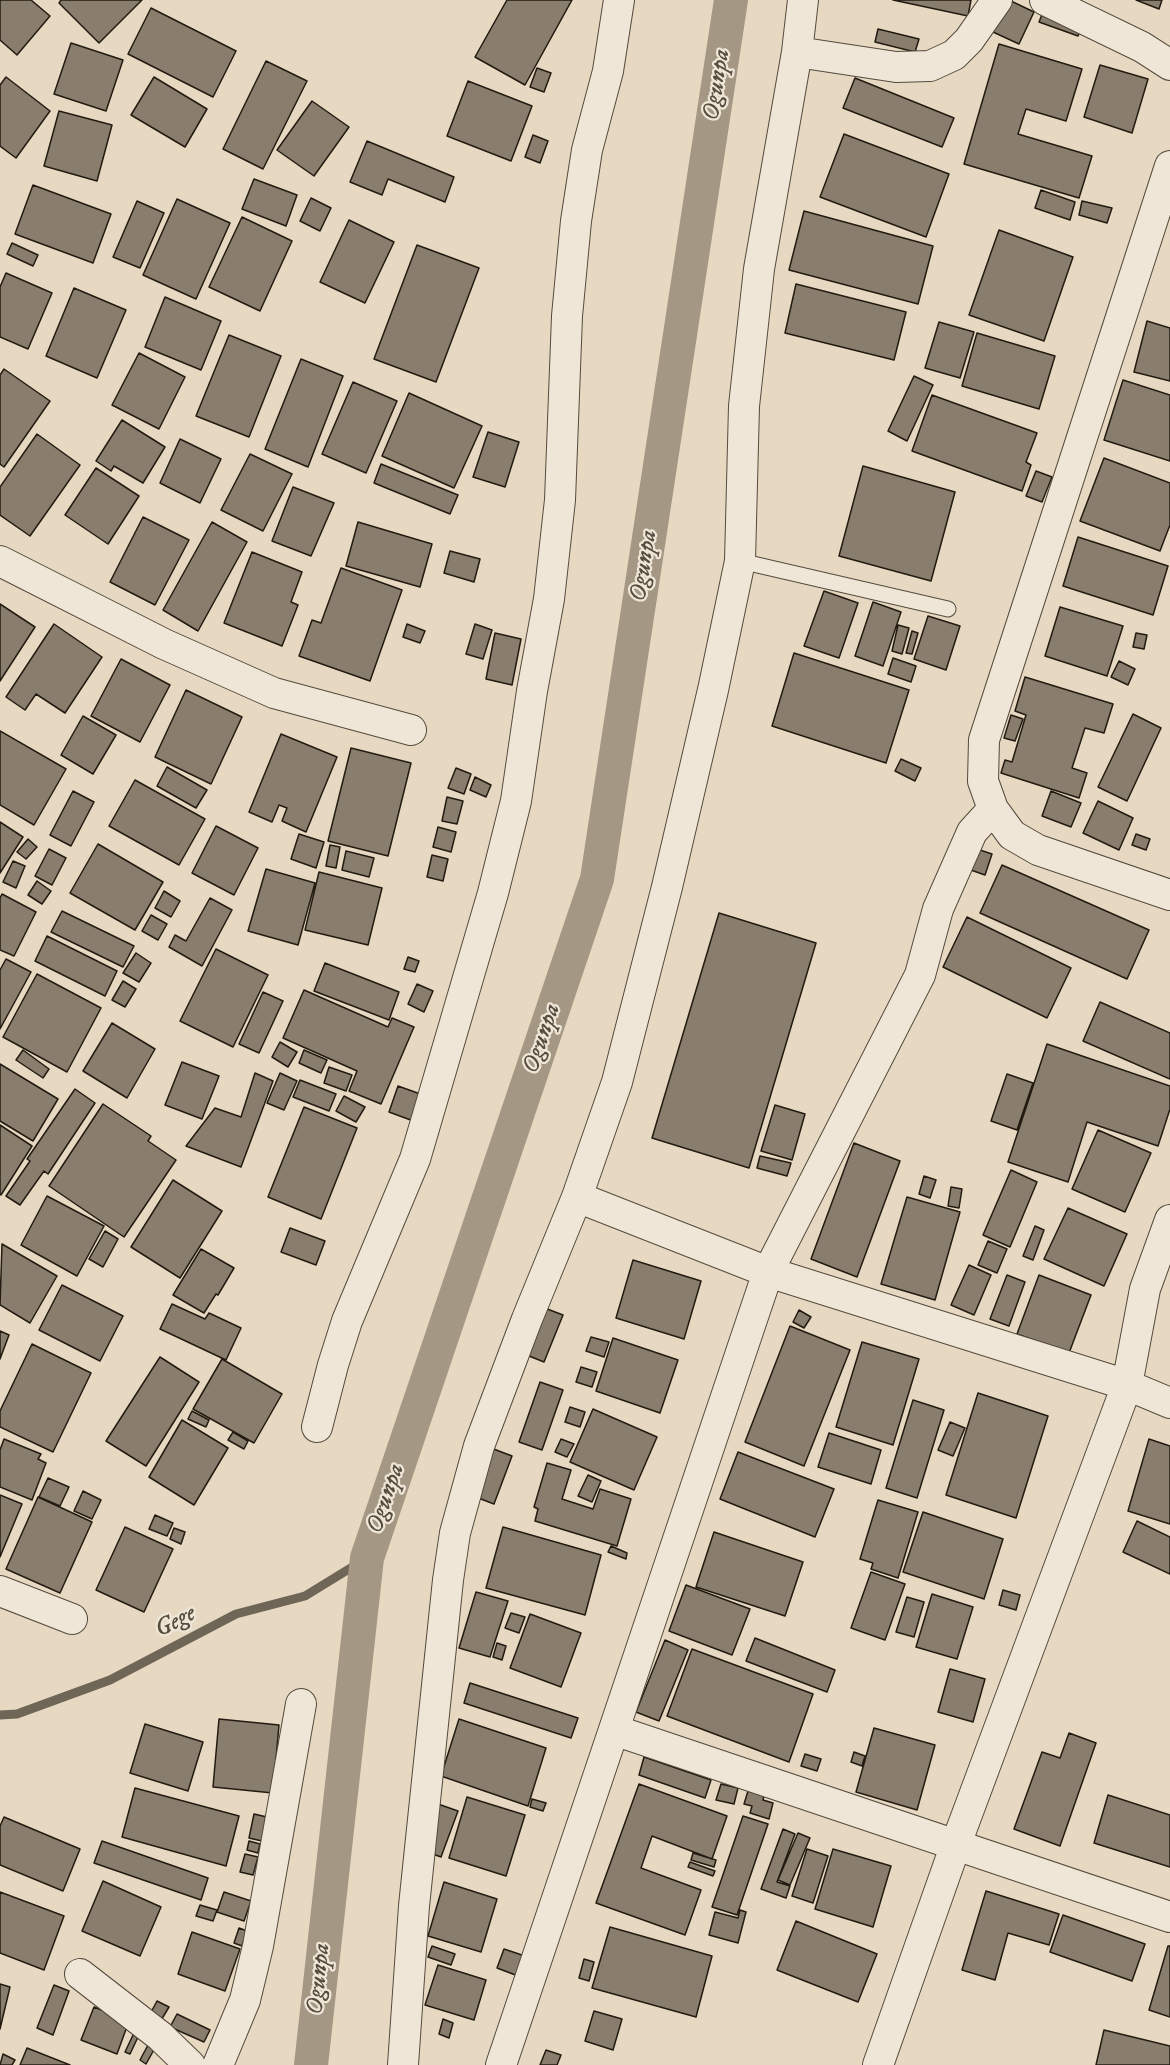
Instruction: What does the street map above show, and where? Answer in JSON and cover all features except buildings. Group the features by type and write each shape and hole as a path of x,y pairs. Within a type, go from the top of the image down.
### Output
{"street":[{"path":"317,1427 347,1321 415,1159 493,893 516,801 532,690 549,599 560,500 567,316 576,221 587,150 608,71 619,0"},
{"path":"403,2065 414,1906 448,1580 455,1533 479,1446 527,1319 577,1197 617,1082 664,898 713,690 740,561 744,406 759,269 797,52 803,0"},
{"path":"797,52 896,67 930,66 954,55 969,40 997,0"},
{"path":"1045,0 1142,47 1170,65"},
{"path":"1170,166 984,740 983,781 993,809 1012,835 1038,850 1170,895"},
{"path":"0,561 164,644 274,693 411,730"},
{"path":"501,2065 768,1272 920,975 938,909 972,832 993,809"},
{"path":"577,1197 768,1272 1127,1385 1170,1402"},
{"path":"878,2065 956,1844 1127,1385 1145,1289 1170,1220"},
{"path":"0,1591 72,1619"},
{"path":"218,2065 245,2000 258,1946 301,1704"},
{"path":"614,1730 1170,1917"},
{"path":"80,1974 160,2036 190,2065"}],"lane":[{"path":"740,561 948,609"}],"waterway":[{"name":"Ogunpa","path":"311,2065 367,1558 597,879 731,0"},
{"name":"Gege","path":"0,1715 17,1714 110,1680 236,1614 305,1596 367,1558"}]}
